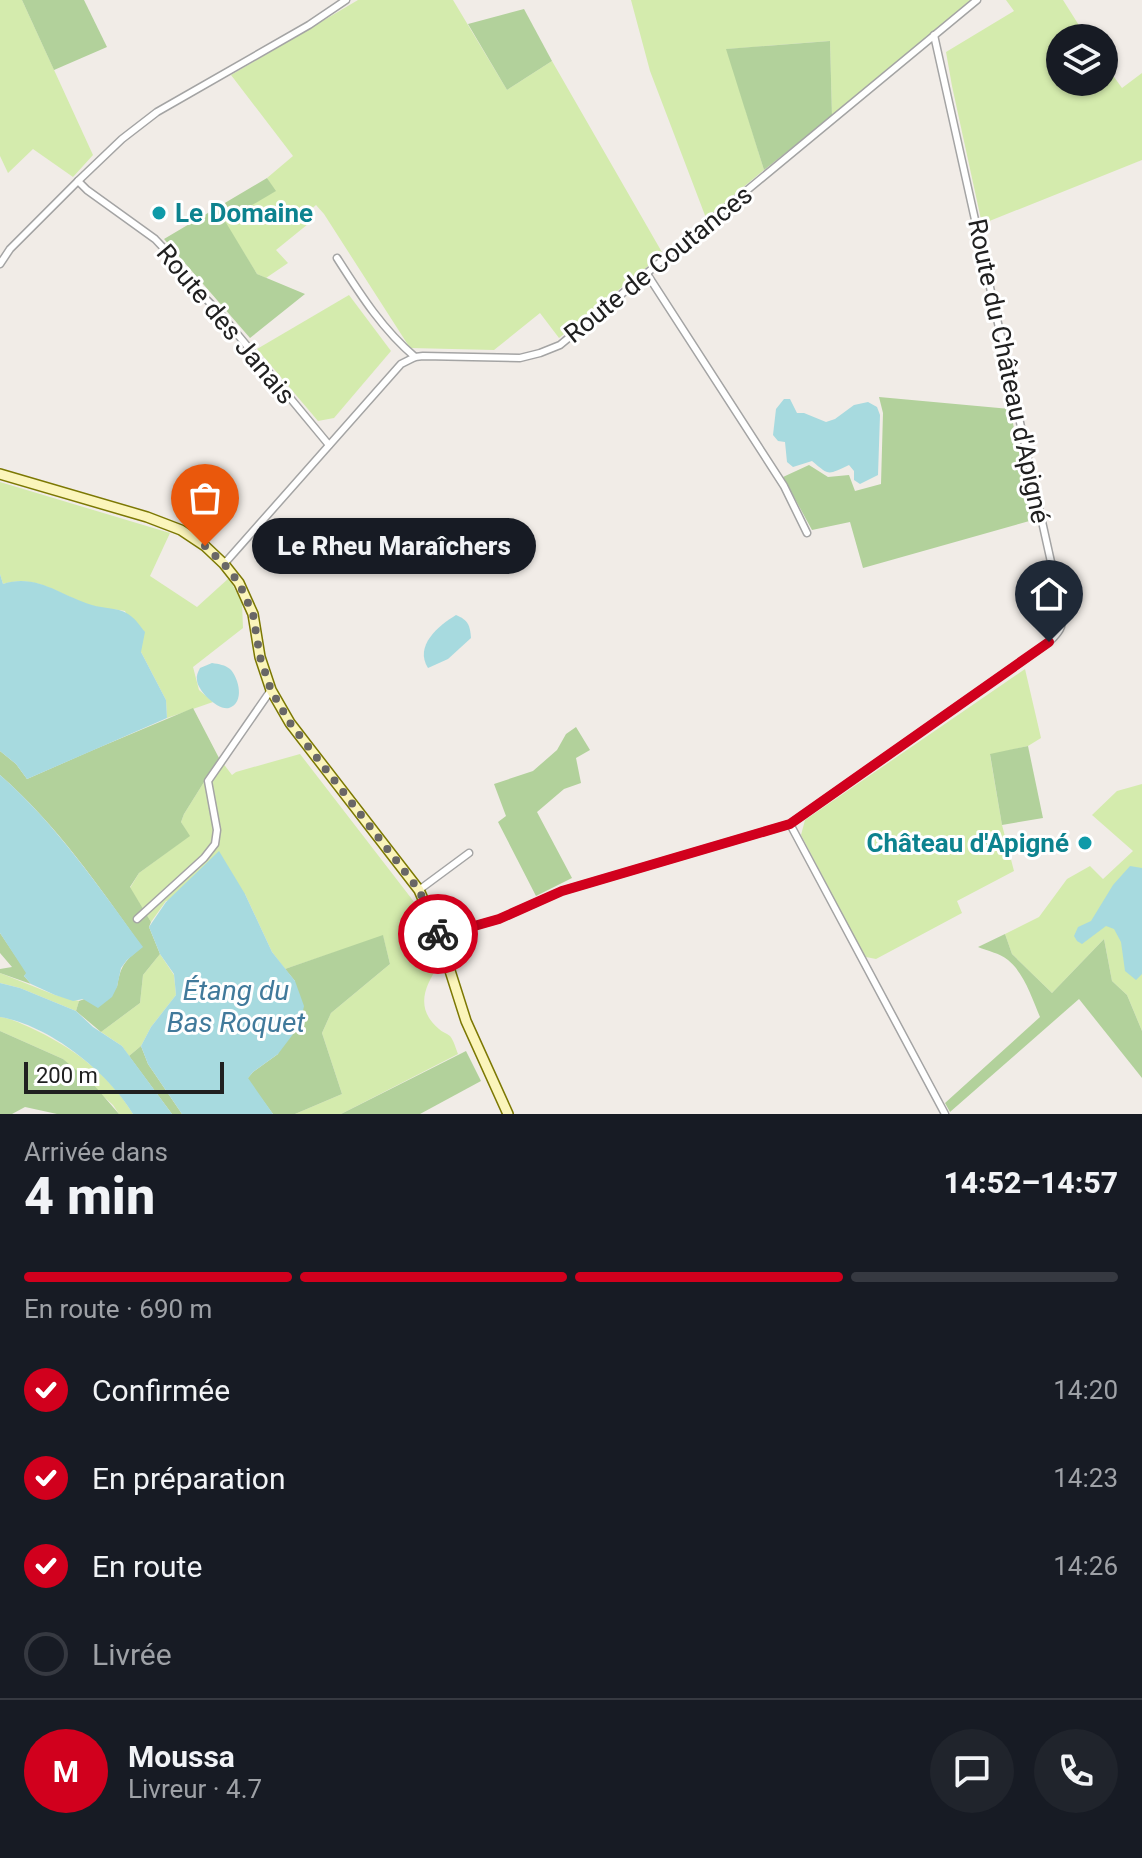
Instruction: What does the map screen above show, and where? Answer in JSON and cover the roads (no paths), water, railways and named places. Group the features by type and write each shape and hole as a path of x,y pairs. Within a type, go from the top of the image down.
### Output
{"street":[{"path":"0,264 10,249 78,181 122,139 157,112 309,25 346,0"},
{"name":"Route de Coutances","path":"415,357 520,358 560,345 977,0"},
{"name":"Route du Château d'Apigné","path":"439,936 499,919 562,891 790,824 1060,632 1063,623 1061,607 934,35"},
{"name":"Route des Janais","path":"78,181 155,239 329,445"},
{"path":"224,564 401,364 415,357 386,329 337,258"},
{"path":"647,274 784,486 807,533"},
{"path":"0,474 181,530 224,564 239,583 253,614 260,657 271,690 290,723 419,890 439,936 466,1021 508,1114"},
{"path":"137,919 204,858 215,844 217,830 208,781 271,690"},
{"path":"790,824 945,1114"},
{"path":"419,890 469,853"}],"water":[{"path":"784,399 790,399 797,413 826,422 854,405 868,402 877,407 880,415 878,475 860,484 854,480 854,471 849,465 829,472 812,461 793,467 787,462 785,442 778,441 773,435 776,409"},
{"path":"0,574 3,584 15,581 38,583 92,605 120,610 133,618 145,632 141,652 166,700 167,718 27,779 16,764 0,751"},
{"path":"456,615 468,624 471,638 448,659 428,668 424,660 426,644 442,625"},
{"path":"212,663 228,668 236,678 239,696 229,708 214,703 198,684 200,668"},
{"path":"0,775 58,835 143,947 121,968 112,997 98,1008 83,999 73,1001 31,984 0,933"},
{"name":"Étang du Bas Roquet","path":"219,851 245,894 272,952 295,981 304,1006 300,1025 278,1054 248,1078 273,1114 182,1114 148,1064 141,1046 151,1027 176,995 174,974 160,954 149,927 166,902"},
{"path":"1130,866 1142,868 1142,974 1136,980 1125,971 1121,942 1114,929 1106,926 1082,944 1074,936 1078,927 1091,921 1113,885"},
{"path":"0,983 76,1011 93,1027 122,1046 172,1114 133,1114 109,1082 76,1053 38,1030 0,1017"}],"place":[{"name":"Le Domaine","path":"159,213"},
{"name":"Le Rheu Maraîchers","path":"205,546"},
{"name":"Château d'Apigné","path":"1085,843"}]}
